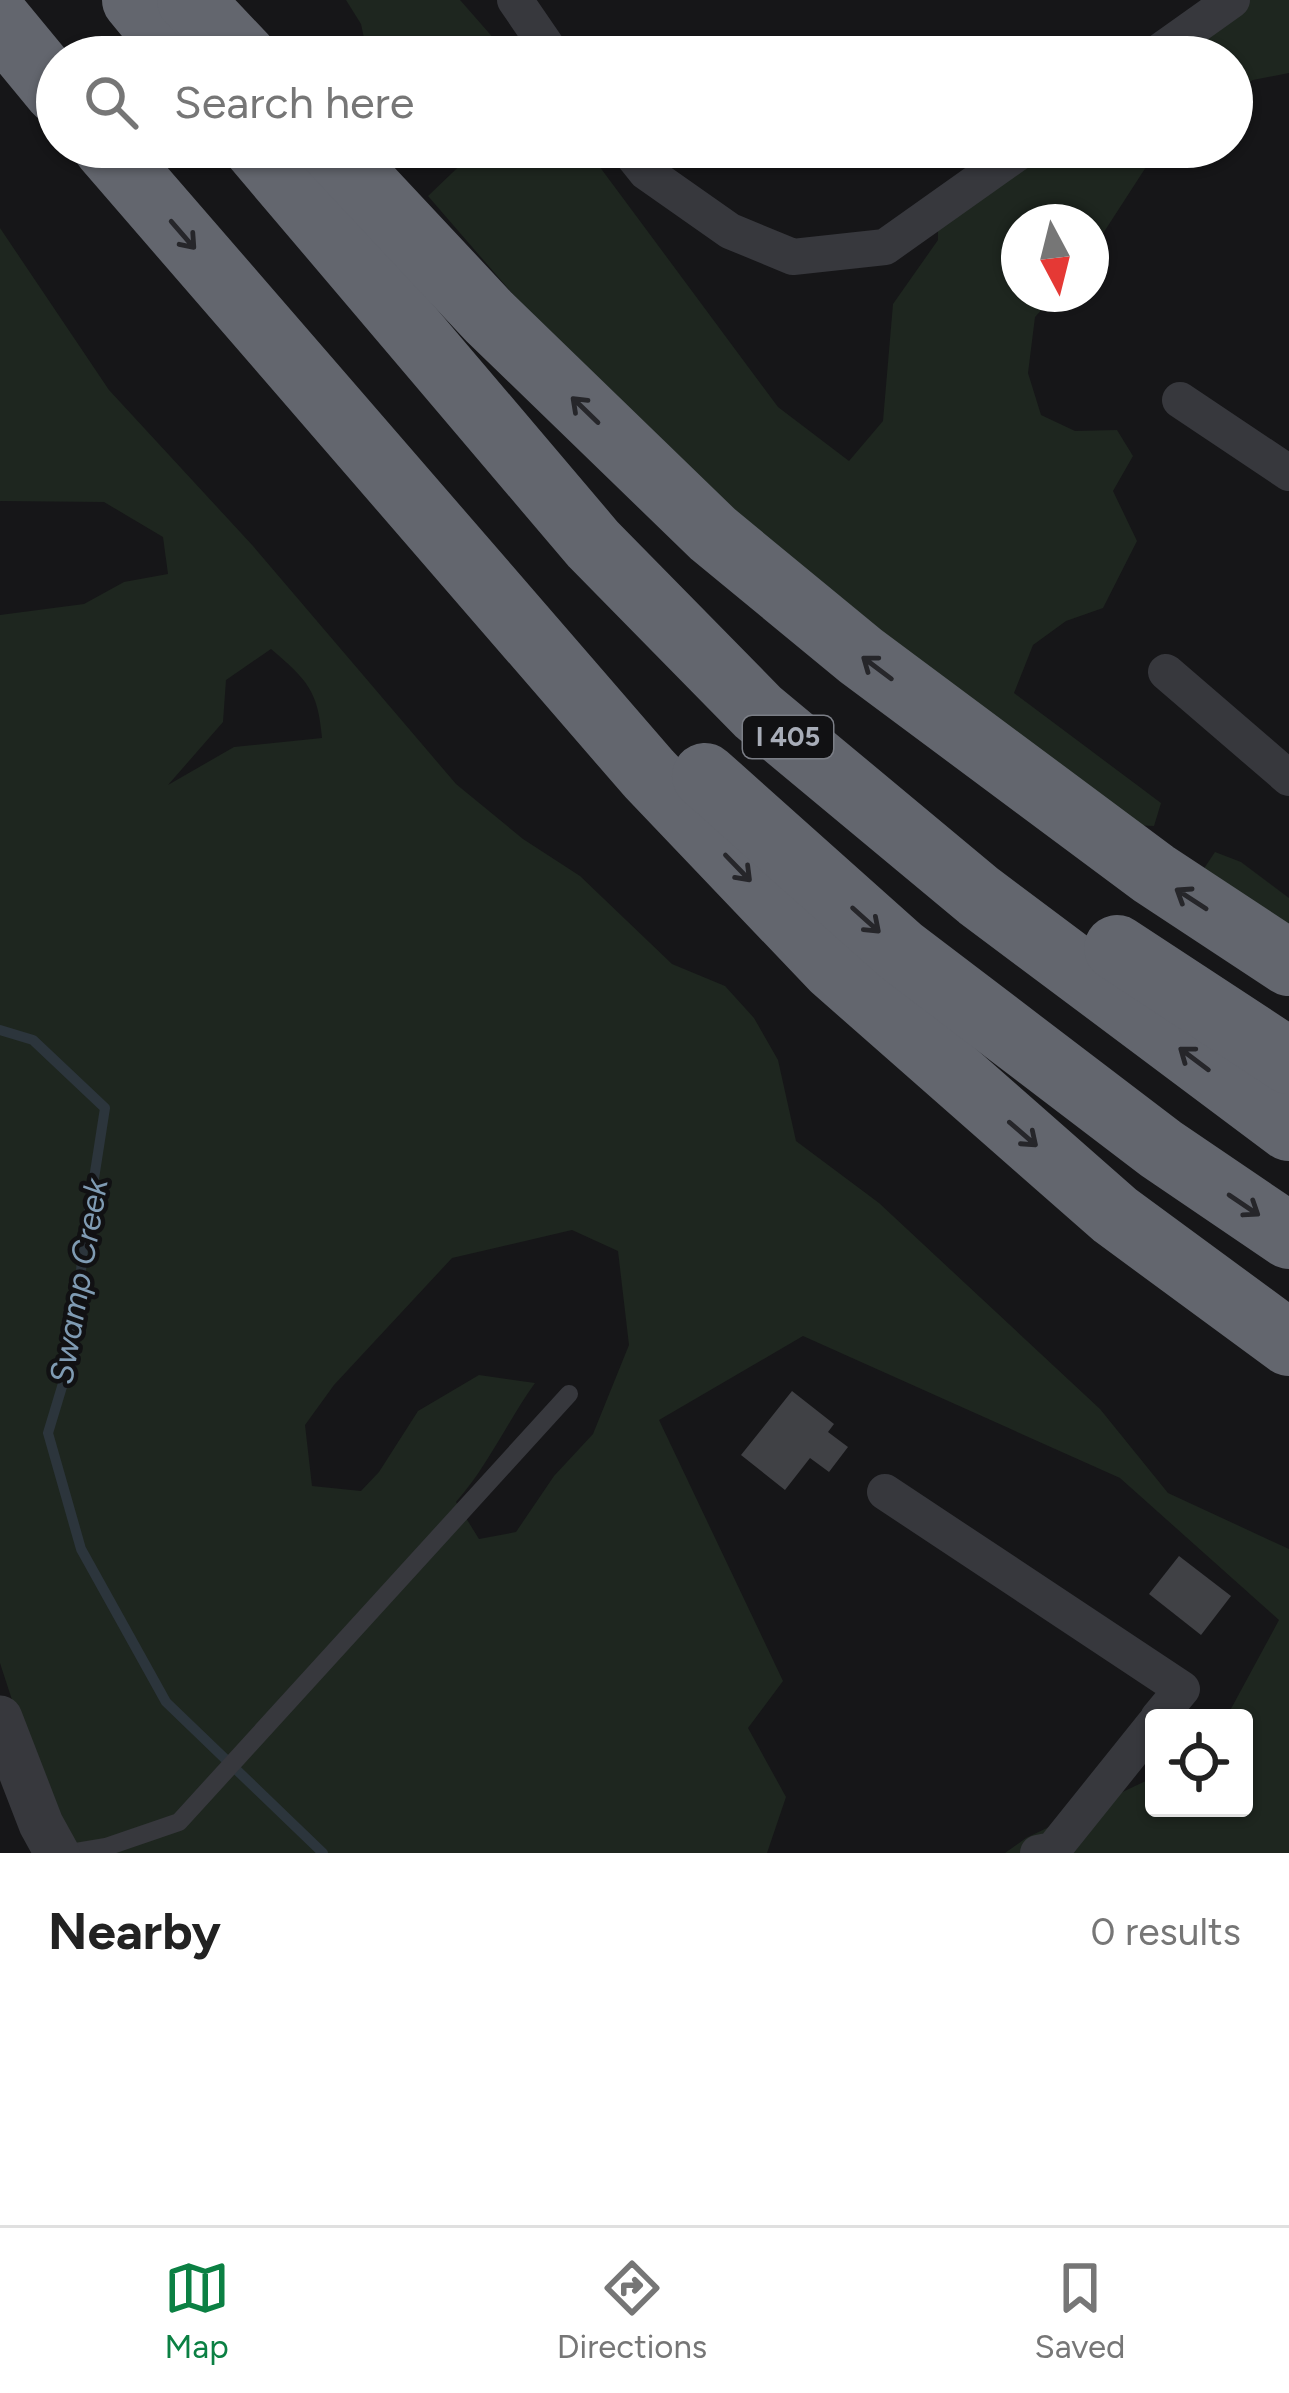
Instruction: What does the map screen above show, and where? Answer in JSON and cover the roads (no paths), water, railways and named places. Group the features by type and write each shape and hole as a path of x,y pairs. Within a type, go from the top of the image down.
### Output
{"highway":[{"path":"135,0 165,36"},
{"path":"190,0 224,36"},
{"path":"0,22 36,66"},
{"name":"I 405","path":"124,168 412,496 582,667 901,951 1161,1149 1289,1236"},
{"name":"I 405","path":"273,168 593,544 758,712 979,896 1289,1127"},
{"path":"350,168 489,316 713,534 861,656 1154,874 1289,963"},
{"path":"357,269 749,659 959,831 1151,973 1289,1061"},
{"path":"412,496 649,774 834,968 1115,1215 1289,1343"}],"street":[{"path":"1181,36 1232,0"},
{"path":"517,1 540,36"},
{"path":"643,168 730,231 794,257 885,247 996,168"},
{"path":"1180,400 1289,473"},
{"path":"1166,672 1289,778"},
{"path":"885,1492 1182,1689 1166,1709"},
{"path":"0,1718 57,1853"},
{"path":"1037,1853 1053,1850 1145,1735"}],"lane":[{"path":"70,1853 179,1822 569,1394"}],"waterway":[{"name":"Swamp Creek","path":"0,1030 33,1040 105,1108 83,1249 74,1347 48,1433 81,1549 166,1702 323,1853"}]}
